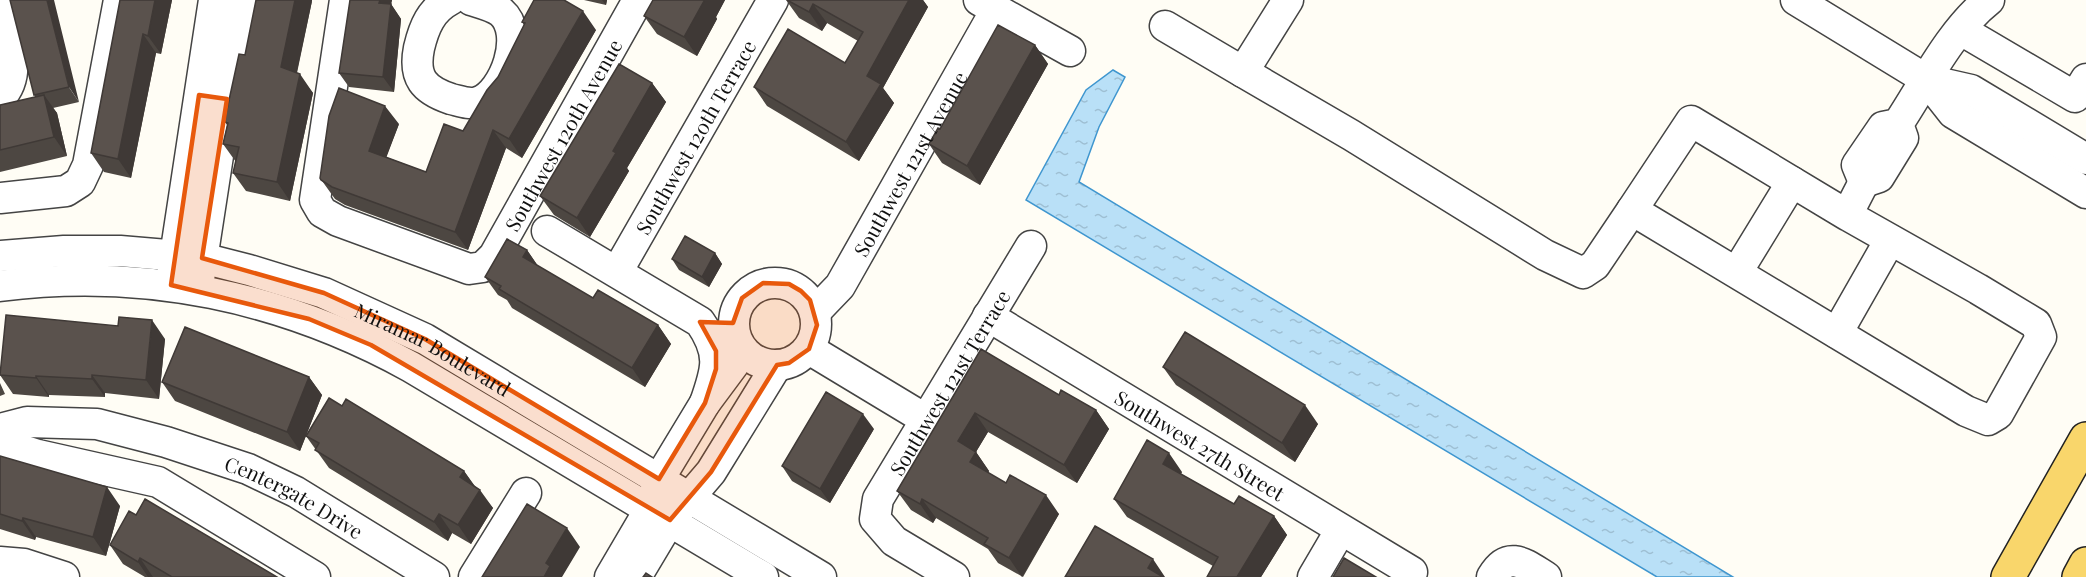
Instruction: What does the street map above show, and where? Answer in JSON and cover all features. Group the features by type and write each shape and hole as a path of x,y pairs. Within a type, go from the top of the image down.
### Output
{"main road":[{"path":"2008,577 2086,439"},
{"path":"2079,577 2086,564"}],"street":[{"path":"0,198 66,190 80,182 88,165 119,0"},
{"path":"213,97 214,0"},
{"path":"186,272 213,97 242,0"},
{"name":"Southwest 120th Avenue","path":"345,0 315,200 322,212 338,220 469,269 483,267 495,256 638,0"},
{"path":"450,0 439,6 425,26 419,51 418,70 423,84 429,90 470,104 480,102 496,86 513,48 513,33 500,12 471,0"},
{"name":"Southwest 120th Terrace","path":"618,272 773,0"},
{"path":"1243,72 1288,0"},
{"path":"1796,0 1927,80 1971,90 2086,159"},
{"path":"1847,215 1864,182 1857,165 1882,127 1898,124 1961,30 1978,9 1989,0"},
{"path":"988,5 1070,51"},
{"name":"Southwest 121st Avenue","path":"815,312 840,286 988,5"},
{"path":"0,9 13,60 13,76 7,90 0,98"},
{"path":"1166,26 1351,135 1545,255 1583,273 1595,265 1691,121 1847,215 2036,324 2041,337 1998,414 1988,420 1966,411 1632,210"},
{"path":"1961,30 2075,97 2086,79"},
{"path":"1927,80 1953,113 2086,193"},
{"path":"1737,272 1792,182"},
{"path":"547,231 700,322 737,335 751,358 764,364 789,363 809,349 815,337 817,325 815,312 810,300 789,284 770,283 752,289 742,298 736,310 737,335 734,364 705,403 659,479 660,515 636,577"},
{"path":"1837,333 1890,240"},
{"name":"Southwest 121st Terrace","path":"954,577 894,541 875,519 878,499 1031,246"},
{"name":"Miramar Boulevard","path":"0,256 64,251 120,251 186,272 240,299 309,319 371,345 763,577"},
{"name":"Miramar Boulevard","path":"0,286 186,272 249,270 324,294 425,339 821,577"},
{"name":"Southwest 27th Street","path":"988,316 1340,531 1412,572"},
{"path":"700,322 710,336 716,351 716,369 705,403"},
{"path":"809,349 925,419"},
{"path":"610,577 660,515 689,498 711,472 777,365"},
{"name":"Centergate Drive","path":"0,429 27,422 97,424 248,469 296,492 434,577"},
{"path":"135,477 145,437"},
{"path":"0,443 38,455 158,483 315,577"},
{"path":"474,577 526,493"},
{"path":"1313,577 1340,531"},
{"path":"1492,577 1498,566 1510,560 1523,563 1546,577"},
{"path":"0,562 24,564 64,577"}],"highlighted area":[{"path":"199,95 227,99 202,258 324,293 425,339 659,479 705,403 716,369 716,351 700,322 733,323 742,298 763,283 789,284 801,291 810,300 817,325 809,349 789,363 777,365 711,472 670,520 371,345 309,319 171,285"}],"water":[{"path":"1113,70 1125,77 1099,127 1079,182 1733,577 1657,577 1026,200 1086,90"}],"building":[{"path":"10,0 47,0 69,87 34,95"},
{"path":"120,0 155,0 148,36 143,34 118,159 91,153"},
{"path":"256,0 295,0 281,67 300,74 277,182 233,173 239,147 223,144 228,123 225,122 226,114 239,54 245,55"},
{"path":"350,0 380,0 379,3 391,4 383,77 339,73"},
{"path":"534,0 564,0 583,11 509,139 493,130 455,232 332,187 321,180 329,116 339,88 385,106 369,151 426,172 444,124 463,131 487,90 498,77"},
{"path":"653,0 704,1 684,37 644,16"},
{"path":"787,0 909,0 867,76 881,84 846,142 754,87 788,29 845,63 863,32 813,4 809,12"},
{"path":"998,25 1035,45 967,166 929,144 938,128 940,129"},
{"path":"619,64 652,83 613,151 616,153 577,218 540,196"},
{"path":"44,95 54,137 0,150 0,105"},
{"path":"685,236 715,253 702,277 672,259"},
{"path":"507,239 527,250 523,257 593,298 598,290 658,325 632,368 499,289 501,286 485,277"},
{"path":"6,315 118,326 119,317 152,320 146,380 92,375 92,379 0,375"},
{"path":"185,327 309,377 287,432 162,382"},
{"path":"1185,332 1305,405 1282,443 1163,367"},
{"path":"981,349 1059,395 1061,390 1096,410 1064,465 975,413 958,441 976,452 970,462 1006,483 1010,475 1046,495 1009,558 984,544 988,538 922,499 920,504 897,491"},
{"path":"826,392 863,414 820,489 782,466"},
{"path":"329,398 342,406 346,399 464,471 460,477 480,490 458,525 439,514 434,522 315,450 319,443 306,436"},
{"path":"1147,440 1169,453 1163,464 1234,504 1239,496 1274,516 1237,577 1207,577 1218,557 1114,499"},
{"path":"0,456 107,487 93,537 0,514"},
{"path":"145,499 277,577 172,577 140,558 138,562 110,545 129,511 136,515"},
{"path":"527,504 567,528 546,563 550,566 544,577 482,577"},
{"path":"1095,526 1153,559 1148,568 1163,577 1065,577"},
{"path":"1344,558 1376,577 1333,577"}]}
